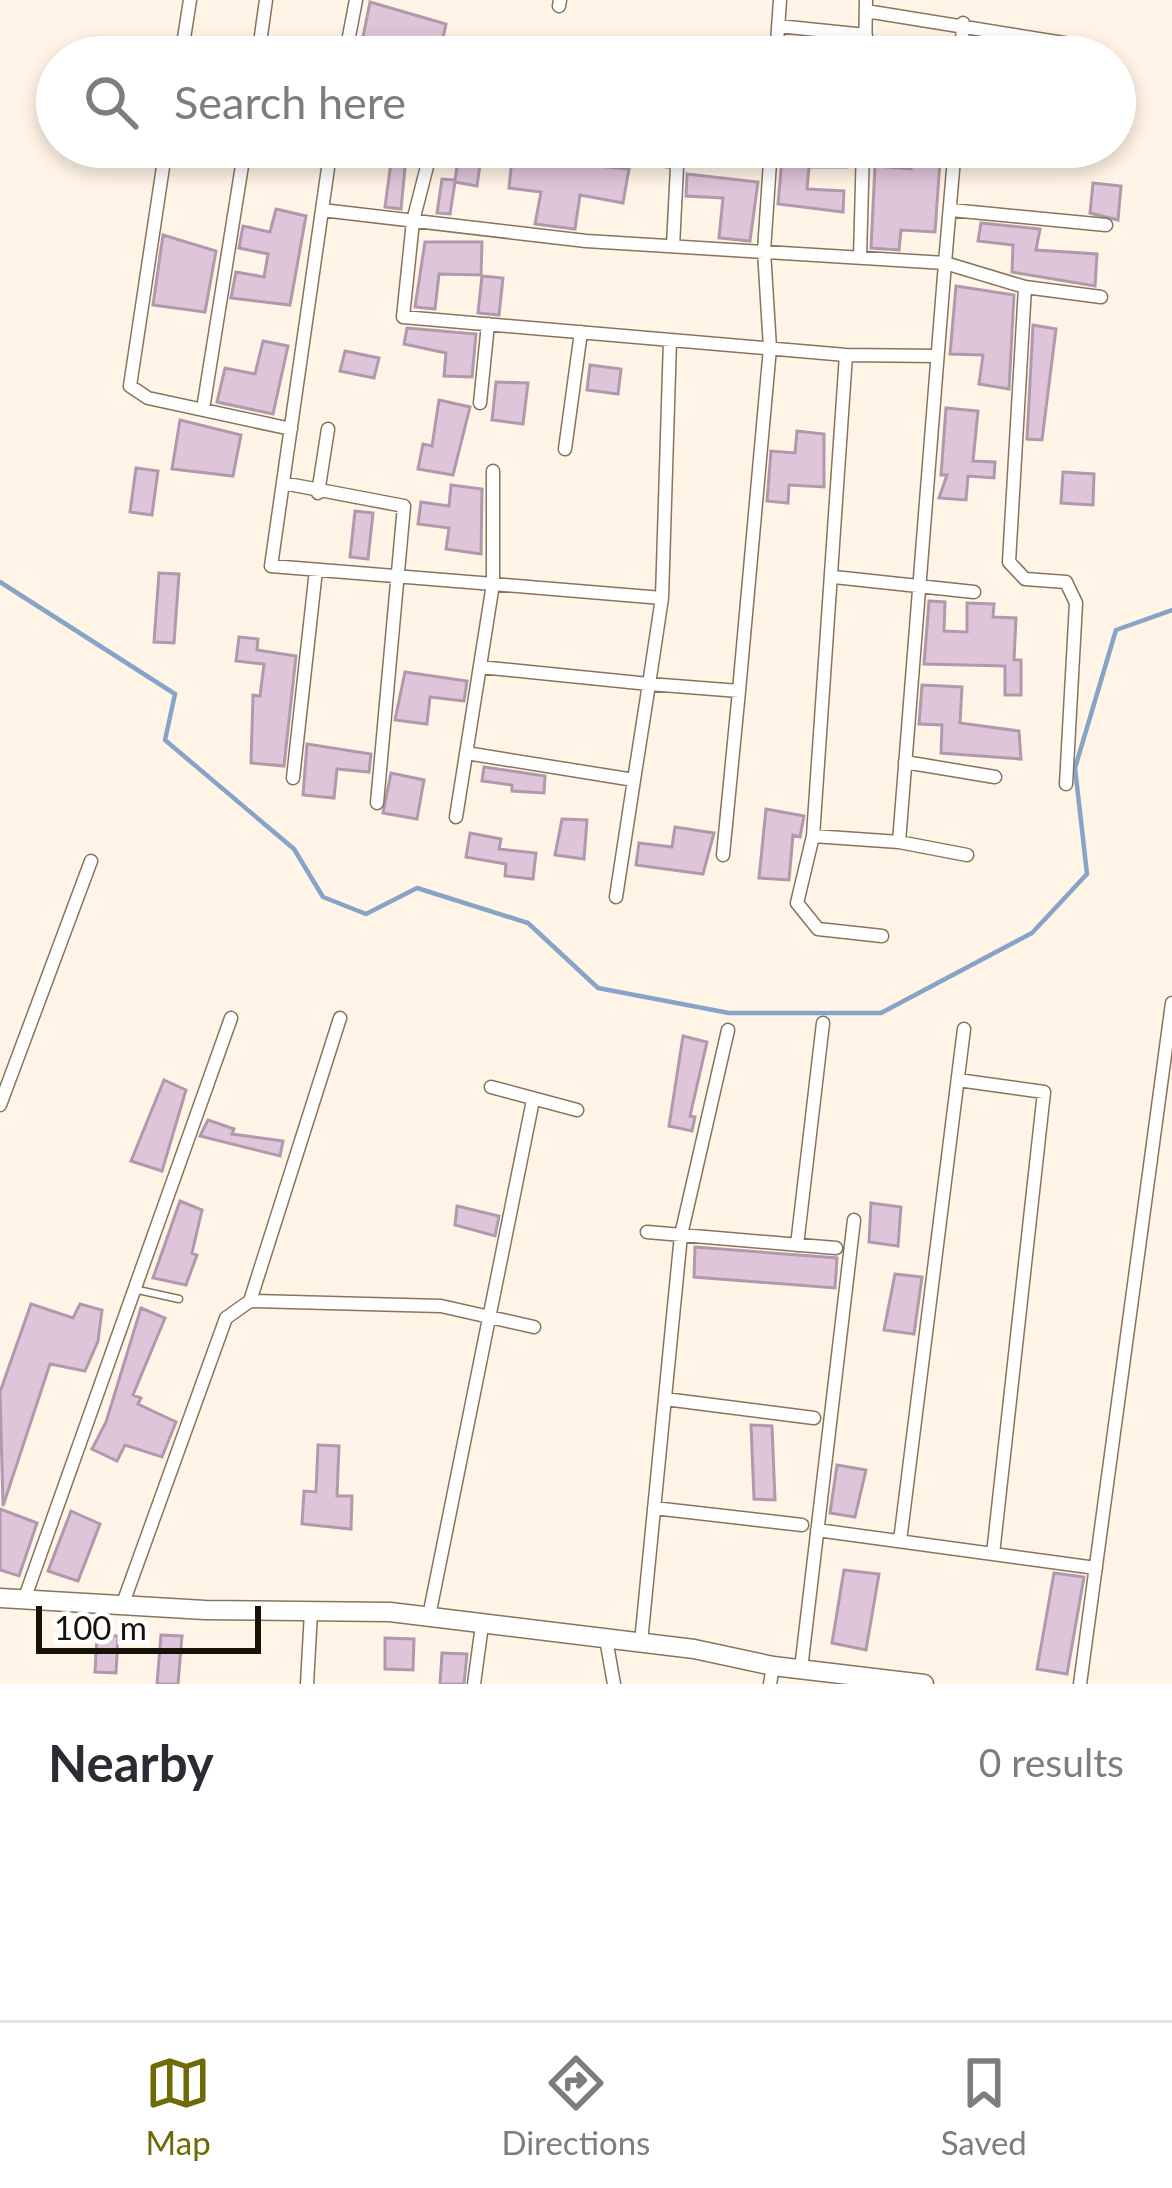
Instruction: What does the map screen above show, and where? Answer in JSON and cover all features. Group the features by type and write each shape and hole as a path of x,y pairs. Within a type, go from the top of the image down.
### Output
{"street":[{"path":"184,36 190,0"},
{"path":"261,36 266,0"},
{"path":"349,36 356,0"},
{"path":"777,36 780,0"},
{"path":"778,26 866,35 866,6 1030,36"},
{"path":"962,36 963,23"},
{"path":"163,168 130,386 148,398 291,429"},
{"path":"202,409 242,168"},
{"path":"328,168 271,566 662,598"},
{"path":"427,168 413,221 403,317 846,355 938,356"},
{"path":"674,247 677,168"},
{"path":"723,855 770,348 764,251 770,168"},
{"path":"860,258 862,168"},
{"path":"899,842 953,168"},
{"path":"950,210 1106,225"},
{"path":"322,211 674,247 945,263 1025,287 1101,296"},
{"path":"1025,287 1009,562 1025,579 1066,582 1076,603 1066,784"},
{"path":"480,403 488,324"},
{"path":"565,449 581,332"},
{"path":"616,897 662,598 670,340"},
{"path":"846,355 813,836 797,903 818,929 882,936"},
{"path":"318,493 328,429"},
{"path":"456,817 493,584 494,471"},
{"path":"283,483 404,506 377,803"},
{"path":"293,778 316,570"},
{"path":"834,577 974,592"},
{"path":"480,668 739,691"},
{"path":"466,753 634,780"},
{"path":"905,761 994,777"},
{"path":"813,836 899,842 967,855"},
{"path":"0,1105 91,861"},
{"path":"1080,1684 1172,1004"},
{"path":"24,1600 230,1018"},
{"path":"250,1301 340,1018"},
{"path":"797,1245 823,1023"},
{"path":"900,1541 964,1029"},
{"path":"641,1642 681,1234 728,1030"},
{"path":"958,1080 1044,1092 993,1554"},
{"path":"490,1087 577,1110"},
{"path":"429,1616 532,1100"},
{"path":"800,1669 854,1220"},
{"path":"647,1232 836,1248"},
{"path":"122,1606 226,1318 250,1301 441,1306 534,1327"},
{"path":"665,1399 814,1418"},
{"path":"654,1508 802,1525"},
{"path":"817,1530 1096,1568"},
{"path":"0,1598 429,1616 641,1642 772,1675 800,1669 924,1684"},
{"path":"307,1684 310,1612"},
{"path":"474,1684 482,1625"},
{"path":"606,1639 614,1684"}],"lane":[{"path":"134,1289 179,1299"}],"building":[{"path":"370,2 446,24 443,36 363,36"},
{"path":"390,168 405,168 401,209 385,207"},
{"path":"457,168 480,168 477,186 455,182 450,214 437,213 442,179 455,180"},
{"path":"511,168 629,169 623,203 580,195 575,229 535,224 541,192 509,188"},
{"path":"781,168 809,168 807,189 844,191 843,212 778,204"},
{"path":"875,168 940,168 935,232 901,230 899,250 871,248"},
{"path":"687,174 758,182 750,241 719,238 723,198 686,196"},
{"path":"1093,183 1121,186 1118,220 1090,213"},
{"path":"276,209 306,216 290,305 231,298 236,272 264,277 268,254 239,248 243,226 270,232"},
{"path":"981,223 1040,229 1036,250 1097,254 1095,286 1012,272 1013,245 978,241"},
{"path":"163,235 216,251 205,312 153,305"},
{"path":"425,242 482,242 481,275 439,274 435,309 415,307"},
{"path":"482,276 503,278 499,315 478,313"},
{"path":"956,286 1014,295 1009,389 979,384 983,355 950,354"},
{"path":"1033,325 1056,329 1042,440 1027,439"},
{"path":"407,328 476,334 472,377 444,376 446,353 404,344"},
{"path":"263,341 288,346 273,414 217,402 225,368 255,374"},
{"path":"345,351 379,358 374,378 340,371"},
{"path":"590,365 621,369 618,394 587,390"},
{"path":"496,382 528,383 523,424 492,420"},
{"path":"439,400 470,407 453,475 418,469 423,444 432,446"},
{"path":"946,408 978,411 973,461 995,462 994,478 968,476 966,500 939,498 947,475 941,475"},
{"path":"180,420 241,435 233,476 172,469"},
{"path":"797,431 824,434 824,487 789,485 788,503 767,501 771,451 795,453"},
{"path":"136,468 158,471 152,515 130,512"},
{"path":"1063,472 1094,474 1093,505 1061,503"},
{"path":"451,485 482,489 481,554 446,549 449,528 418,524 421,502 449,506"},
{"path":"355,511 373,513 368,559 350,557"},
{"path":"159,573 179,574 174,643 154,642"},
{"path":"929,601 945,602 944,631 967,632 967,603 994,604 993,617 1016,618 1014,660 1021,660 1021,695 1005,695 1005,666 924,664"},
{"path":"239,637 258,639 257,650 296,656 284,766 251,763 253,695 260,696 264,664 236,661"},
{"path":"405,672 467,681 464,701 430,697 427,724 395,720"},
{"path":"922,685 962,687 960,723 1019,731 1021,759 941,753 942,725 919,724"},
{"path":"307,744 371,754 369,772 337,769 334,798 303,795"},
{"path":"484,767 545,776 544,793 512,791 512,785 482,781"},
{"path":"391,773 424,780 417,819 383,813"},
{"path":"766,809 804,816 800,837 793,835 789,880 759,878"},
{"path":"562,819 587,820 584,859 555,855"},
{"path":"675,827 714,833 703,874 636,865 639,843 672,847"},
{"path":"470,833 501,839 499,849 536,853 533,879 505,876 506,864 466,857"},
{"path":"683,1036 707,1042 690,1116 695,1117 692,1131 669,1126"},
{"path":"164,1080 186,1090 162,1171 131,1161"},
{"path":"208,1120 234,1129 232,1134 283,1141 280,1156 200,1136"},
{"path":"180,1201 202,1210 192,1253 197,1255 186,1285 153,1278"},
{"path":"871,1203 901,1207 898,1246 869,1242"},
{"path":"457,1206 499,1216 495,1236 455,1225"},
{"path":"695,1247 837,1258 835,1288 694,1277"},
{"path":"895,1274 922,1277 914,1334 884,1330"},
{"path":"31,1304 73,1318 80,1304 102,1310 98,1341 85,1371 50,1364 3,1506 0,1392"},
{"path":"141,1308 165,1318 133,1395 141,1398 138,1404 176,1422 162,1457 125,1445 117,1461 92,1449 106,1422"},
{"path":"751,1425 772,1426 775,1500 754,1499"},
{"path":"318,1445 339,1446 337,1496 352,1496 351,1529 302,1524 304,1491 316,1492"},
{"path":"837,1465 866,1470 855,1517 830,1513"},
{"path":"0,1509 37,1523 19,1576 0,1570"},
{"path":"71,1511 100,1524 78,1581 48,1571"},
{"path":"844,1570 879,1574 866,1650 832,1643"},
{"path":"1054,1573 1084,1577 1067,1674 1037,1669"},
{"path":"97,1635 118,1636 116,1673 95,1672"},
{"path":"161,1635 182,1636 178,1684 157,1684"},
{"path":"385,1638 414,1639 413,1670 385,1669"},
{"path":"442,1653 467,1654 464,1684 440,1684"}],"waterway":[{"path":"0,582 175,694 165,740 294,849 323,897 366,914 417,888 528,923 598,988 729,1013 881,1013 1032,933 1087,874 1075,768 1116,630 1172,610"}]}
